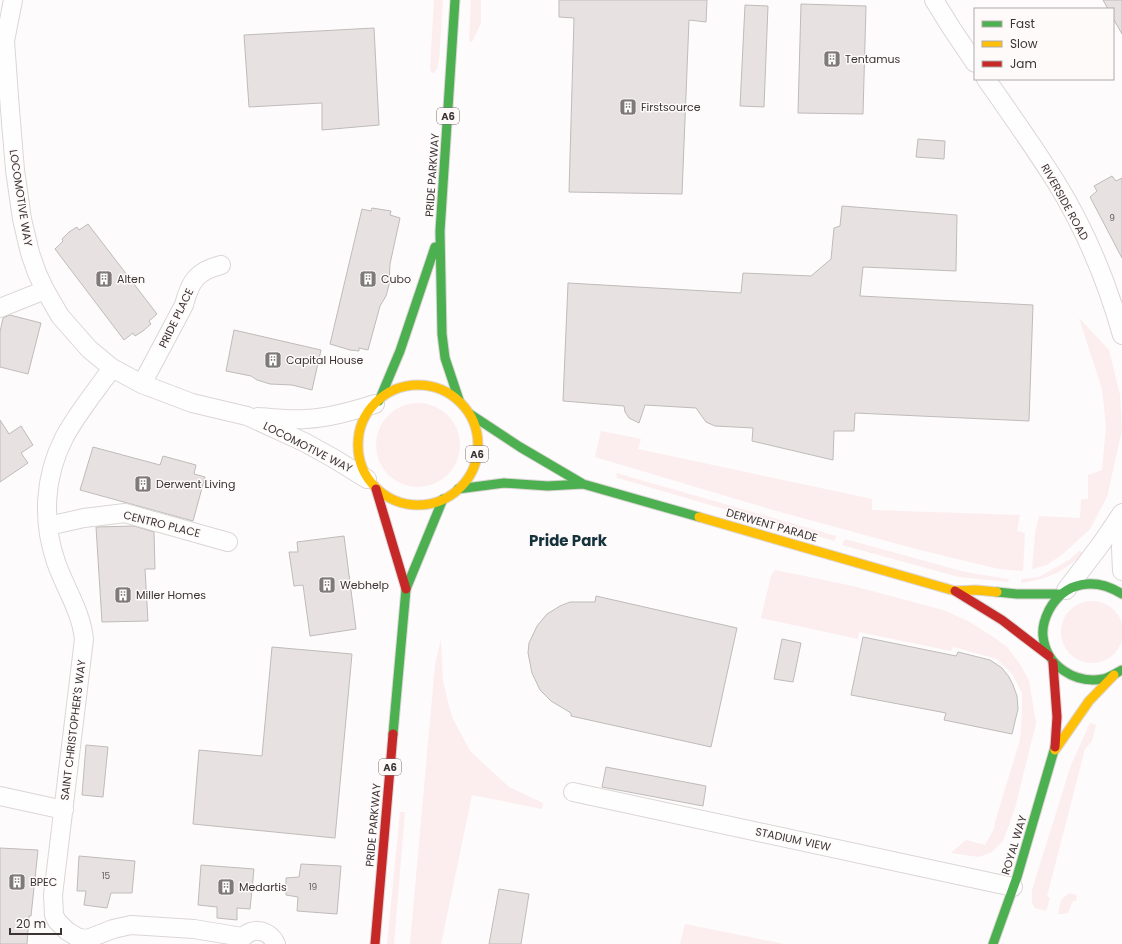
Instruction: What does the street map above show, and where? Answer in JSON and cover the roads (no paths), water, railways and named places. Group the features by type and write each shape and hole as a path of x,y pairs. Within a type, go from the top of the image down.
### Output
{"main road":[{"name":"PRIDE PARKWAY","path":"455,0 440,231 442,334 445,358 459,400"},
{"name":"PRIDE PARKWAY","path":"377,402 400,351 440,231"},
{"name":"A6","path":"423,385 438,388 459,400 470,414 477,438 477,453 471,472 458,490 443,499 424,504 409,504 395,500 372,484 361,468 358,437 362,423 377,402 386,395 402,387 423,385"},
{"name":"DERWENT PARADE","path":"470,414 520,447 583,484 650,502 955,591 1002,620 1069,675 1082,680 1102,680 1120,672"},
{"name":"DERWENT PARADE","path":"458,490 480,485 504,483 548,486 583,484"},
{"name":"PRIDE PARKWAY","path":"372,484 406,589"},
{"name":"PRIDE PARKWAY","path":"375,944 406,589 443,499"},
{"name":"DERWENT PARADE","path":"955,591 976,590 1017,594 1064,592 1085,584 1099,584 1112,588 1122,594"},
{"name":"ROYAL WAY","path":"993,944 1013,887 1055,751 1057,717 1051,660 1044,644 1043,630 1048,610 1064,592"},
{"name":"ROYAL WAY","path":"1055,751 1089,701 1120,672"}],"street":[{"name":"LOCOMOTIVE WAY","path":"13,0 5,41 5,111 25,235 32,260 45,290 60,316 89,349 112,368 142,384 188,401 247,416 304,442 333,458 372,484"},
{"path":"934,0 974,62"},
{"name":"RIVERSIDE ROAD","path":"987,80 1040,157 1068,203 1097,264 1114,308 1122,335"},
{"name":"PRIDE PLACE","path":"142,384 184,305 187,292 194,280 207,269 221,265"},
{"path":"0,308 45,290"},
{"name":"SAINT CHRISTOPHER'S WAY","path":"112,368 64,437 57,453 48,490 46,507 52,551 78,613 84,639 53,904 54,914 57,921 66,931 84,939 113,929 131,925 194,929 230,936 240,941 250,932 260,931 270,935 276,944"},
{"name":"LOCOMOTIVE WAY","path":"247,416 304,419 316,418 340,414 377,402"},
{"name":"CENTRO PLACE","path":"48,526 84,518 126,513 228,542"},
{"path":"1064,592 1101,544 1122,513"},
{"path":"1122,535 1122,571"},
{"name":"STADIUM VIEW","path":"573,792 1013,887"},
{"path":"0,796 64,810"}],"place":[{"name":"Tentamus","path":"832,59"},
{"name":"Firstsource","path":"628,107"},
{"name":"Alten","path":"104,279"},
{"name":"Cubo","path":"368,279"},
{"name":"Capital House","path":"273,360"},
{"name":"Derwent Living","path":"143,484"},
{"name":"Webhelp","path":"327,585"},
{"name":"Miller Homes","path":"123,595"},
{"name":"BPEC","path":"17,882"},
{"name":"Medartis","path":"226,887"}],"district":[{"name":"Pride Park","path":"568,541"}]}
